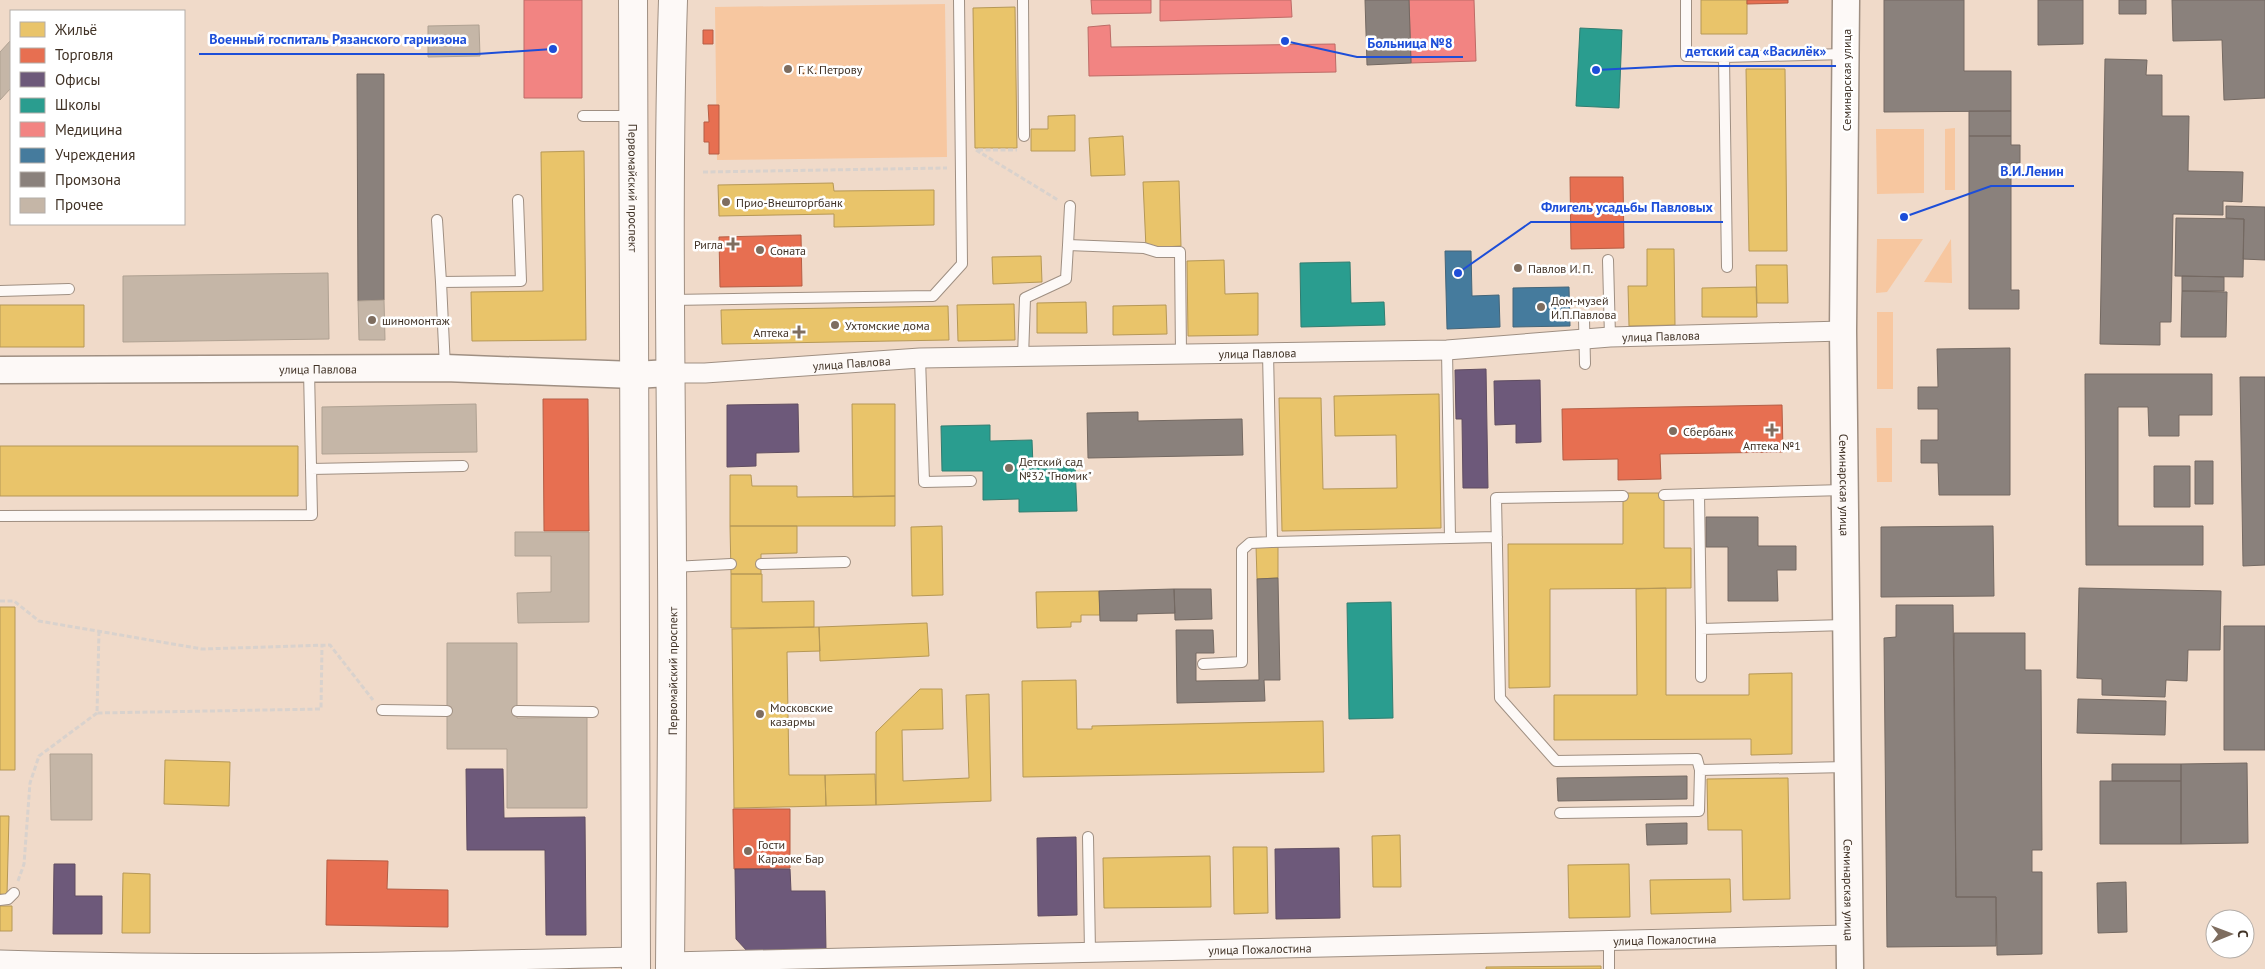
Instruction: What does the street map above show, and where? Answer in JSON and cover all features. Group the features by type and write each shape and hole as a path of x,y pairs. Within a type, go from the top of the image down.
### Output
{"main road":[{"name":"Первомайский проспект","path":"632,0 636,963"},
{"name":"Первомайский проспект","path":"670,965 672,567 670,373 673,0"},
{"name":"Семинарская улица","path":"1846,0 1844,331 1850,969"},
{"name":"улица Павлова","path":"0,370 445,368 634,375"},
{"path":"634,375 670,373"}],"street":[{"name":"улица Павлова","path":"670,373 920,358 1447,350 1610,337 1844,331"},
{"name":"улица Пожалостина","path":"670,965 1090,952 1849,935"},
{"path":"0,960 131,967 636,963"}],"lane":[{"path":"671,300 933,296 962,264 959,0"},
{"path":"1023,0 1024,136"},
{"path":"1686,0 1686,56 1847,54"},
{"path":"1724,57 1728,267"},
{"path":"583,116 632,116"},
{"path":"441,282 521,281 518,200"},
{"path":"1023,357 1025,298 1066,279 1070,206"},
{"path":"437,220 445,368"},
{"path":"1068,245 1144,248 1157,252 1180,252 1181,354"},
{"path":"1608,260 1610,337"},
{"path":"0,291 69,289"},
{"path":"1584,319 1586,340 1585,364"},
{"path":"1447,350 1450,538"},
{"path":"1268,353 1272,542"},
{"path":"920,358 924,482 971,481"},
{"path":"0,516 312,514 309,368"},
{"path":"311,469 463,466"},
{"path":"1664,495 1845,490"},
{"path":"1700,494 1701,677"},
{"path":"1560,813 1699,811 1700,770 1698,759 1556,762 1500,698 1496,498 1623,496"},
{"path":"1203,664 1242,662 1242,550 1250,543 1497,537"},
{"path":"761,564 845,562"},
{"path":"672,567 731,564"},
{"path":"1700,629 1846,626"},
{"path":"382,710 448,710"},
{"path":"517,711 593,712"},
{"path":"1700,770 1847,767"},
{"path":"1088,837 1090,952"},
{"path":"0,900 8,899 14,892"},
{"path":"1609,939 1609,969"}],"path":[{"path":"960,146 977,150 1024,150"},
{"path":"960,146 977,150 1070,206"},
{"path":"703,172 960,168"},
{"path":"0,601 14,601 39,621 202,648 330,645 382,710"},
{"path":"97,713 99,631"},
{"path":"14,892 24,864 30,783 39,756 97,713 321,709 322,645"}],"shaded area":[{"path":"945,4 947,157 717,160 715,7"},
{"path":"1955,128 1955,190 1945,190 1945,129"},
{"path":"1876,129 1924,129 1924,193 1877,194"},
{"path":"1877,239 1923,239 1887,292 1876,293"},
{"path":"1951,239 1952,283 1924,282"},
{"path":"1877,312 1893,312 1893,389 1877,389"},
{"path":"1876,428 1892,428 1892,482 1877,482"}],"building: Жильё":[{"path":"1701,0 1747,0 1747,34 1701,34"},
{"path":"1015,7 1017,148 975,148 973,8"},
{"path":"1746,69 1785,69 1787,251 1749,251"},
{"path":"1075,115 1075,151 1031,151 1031,129 1048,129 1048,116"},
{"path":"1123,136 1125,175 1091,176 1089,138"},
{"path":"584,151 586,340 472,341 471,292 543,291 541,152"},
{"path":"1179,181 1181,246 1146,248 1143,182"},
{"path":"833,183 834,191 934,190 934,225 834,227 834,214 719,216 718,185"},
{"path":"1647,249 1674,249 1675,325 1629,326 1628,286 1647,286"},
{"path":"1041,256 1042,282 993,284 992,257"},
{"path":"1224,260 1225,294 1258,293 1258,335 1188,336 1187,261"},
{"path":"1756,265 1787,265 1788,303 1757,303"},
{"path":"1756,287 1757,317 1702,317 1702,288"},
{"path":"1086,302 1087,333 1037,333 1037,303"},
{"path":"1014,304 1015,340 958,341 957,305"},
{"path":"0,305 84,305 84,347 0,347"},
{"path":"1166,305 1167,334 1113,335 1113,306"},
{"name":"Ухтомские дома","path":"948,306 949,340 722,344 721,310"},
{"path":"1439,394 1441,528 1282,531 1279,398 1321,398 1323,489 1397,488 1396,435 1335,436 1334,396"},
{"path":"852,404 895,404 895,496 853,497"},
{"path":"0,446 298,446 298,496 0,496"},
{"path":"730,475 751,475 752,486 797,486 797,497 895,496 895,526 730,526"},
{"path":"1623,493 1664,493 1664,548 1691,548 1691,588 1550,589 1550,687 1509,688 1508,544 1623,544"},
{"path":"730,526 797,526 797,553 761,554 761,574 731,574"},
{"path":"942,526 943,595 912,596 911,527"},
{"path":"1256,546 1278,546 1278,578 1257,579"},
{"path":"731,574 762,574 762,602 814,601 814,627 731,628"},
{"path":"1666,588 1666,695 1749,695 1749,674 1792,673 1792,754 1751,755 1751,739 1554,740 1554,695 1637,695 1636,589"},
{"path":"1099,591 1100,615 1081,615 1081,622 1071,622 1071,627 1037,628 1036,592"},
{"path":"0,607 15,607 15,770 0,770"},
{"path":"927,623 929,656 820,661 819,627"},
{"name":"Московские казармы","path":"819,627 820,651 787,652 789,775 825,775 826,806 734,808 732,629"},
{"path":"1076,680 1077,729 1092,729 1092,726 1323,721 1324,772 1023,777 1022,681"},
{"path":"920,689 942,689 943,729 902,730 903,781 969,778 966,695 989,694 991,801 876,805 876,732"},
{"path":"165,760 230,762 229,806 164,804"},
{"path":"875,774 876,805 826,806 825,775"},
{"path":"1788,778 1790,899 1743,900 1742,830 1708,830 1707,779"},
{"path":"0,816 9,816 7,895 0,894"},
{"path":"1400,835 1401,887 1373,887 1372,836"},
{"path":"1233,847 1267,847 1268,913 1234,914"},
{"path":"1210,856 1211,907 1104,908 1103,858"},
{"path":"1629,864 1630,917 1569,918 1568,865"},
{"path":"123,873 150,874 150,933 122,933"},
{"path":"1730,879 1731,912 1651,914 1650,880"},
{"path":"0,906 12,906 12,931 0,931"},
{"path":"1601,966 1601,969 1486,969 1486,967"}],"building: Торговля":[{"path":"1747,0 1788,0 1788,3 1747,4"},
{"path":"703,30 713,30 713,44 703,44"},
{"path":"708,105 719,105 719,154 709,154 709,142 704,142 704,122 709,122"},
{"path":"1570,177 1623,177 1624,248 1571,249"},
{"name":"Соната","path":"801,235 802,286 720,287 719,237"},
{"path":"543,399 588,399 589,531 544,531"},
{"name":"Сбербанк","path":"1782,405 1783,452 1660,454 1661,479 1618,480 1618,459 1563,460 1562,409"},
{"path":"733,809 790,809 790,868 734,869"},
{"path":"327,860 388,861 387,889 448,890 448,927 326,925"}],"building: Офисы":[{"path":"1486,369 1488,488 1463,488 1462,419 1456,419 1455,370"},
{"path":"1540,380 1541,442 1516,443 1516,424 1495,425 1494,381"},
{"path":"798,404 799,452 756,453 756,466 727,467 727,405"},
{"path":"466,769 503,769 504,818 585,817 586,935 546,935 545,850 467,850"},
{"path":"1076,837 1077,915 1038,916 1037,838"},
{"path":"1339,848 1340,918 1276,919 1275,849"},
{"path":"54,864 75,864 75,896 102,896 102,934 53,934"},
{"path":"735,869 790,869 791,891 825,891 826,951 748,952 736,939"}],"building: Школы":[{"path":"1580,28 1622,30 1619,108 1576,106"},
{"path":"1350,262 1351,303 1384,302 1385,325 1301,327 1300,263"},
{"name":"Детский сад №32 \"Гномик\"","path":"990,425 990,441 1032,440 1033,466 1075,465 1077,511 1019,512 1019,499 983,500 983,471 942,471 941,426"},
{"path":"1391,602 1393,718 1349,719 1347,603"}],"building: Медицина":[{"path":"524,0 582,0 582,98 524,98"},
{"path":"1091,0 1151,0 1151,13 1092,14"},
{"path":"1160,0 1291,0 1292,17 1160,21"},
{"path":"1409,0 1474,0 1476,61 1411,63"},
{"path":"1110,25 1111,47 1335,44 1336,72 1089,76 1088,27"}],"building: Учреждения":[{"path":"1445,251 1471,251 1472,296 1499,295 1500,327 1447,329"},
{"name":"Дом-музей И.П.Павлова","path":"1569,287 1570,326 1513,327 1513,288"}],"building: Промзона":[{"path":"1365,0 1409,0 1411,63 1367,65"},
{"path":"1884,0 1964,0 1964,71 2011,71 2011,111 1884,112"},
{"path":"2038,0 2083,0 2083,44 2038,45"},
{"path":"2119,0 2146,0 2146,14 2119,14"},
{"path":"2172,0 2265,0 2265,98 2224,100 2222,40 2173,41"},
{"path":"2105,59 2147,60 2146,75 2162,75 2162,116 2189,116 2188,171 2243,172 2242,202 2223,201 2223,215 2173,214 2171,322 2160,322 2160,345 2100,344"},
{"path":"357,74 384,74 384,300 358,301"},
{"path":"1969,111 2011,111 2011,136 1969,136"},
{"path":"1969,136 2011,136 2011,145 2020,145 2020,163 2011,163 2011,290 2019,290 2019,309 1969,309"},
{"path":"2226,206 2265,207 2265,260 2243,259 2244,219 2226,218"},
{"path":"2176,218 2244,219 2243,277 2175,276"},
{"path":"2182,276 2224,277 2224,291 2182,291"},
{"path":"2182,291 2227,292 2226,337 2181,337"},
{"path":"2010,348 2010,495 1939,495 1938,463 1921,463 1921,440 1938,440 1938,409 1918,409 1918,387 1938,387 1937,349"},
{"path":"2085,374 2212,374 2212,415 2179,415 2179,436 2149,436 2148,407 2118,407 2118,526 2203,526 2203,565 2086,565"},
{"path":"2240,377 2265,377 2265,565 2243,566"},
{"path":"1138,412 1138,421 1242,419 1243,455 1088,458 1087,413"},
{"path":"2195,461 2213,461 2213,504 2195,504"},
{"path":"2154,466 2190,466 2190,507 2154,507"},
{"path":"1706,517 1758,517 1758,546 1796,546 1796,570 1777,570 1778,601 1728,601 1728,547 1706,547"},
{"path":"1993,526 1994,596 1881,597 1881,527"},
{"path":"1278,578 1280,680 1264,680 1265,701 1177,703 1176,630 1213,630 1214,653 1196,653 1196,681 1259,680 1257,579"},
{"path":"2079,588 2221,591 2220,650 2188,650 2187,681 2166,680 2165,697 2102,695 2102,679 2077,678"},
{"path":"1174,589 1211,589 1212,619 1175,620"},
{"path":"1174,589 1175,613 1137,614 1137,621 1100,621 1099,591"},
{"path":"1896,605 1953,605 1956,897 1996,897 1996,946 1887,947 1884,638 1896,637"},
{"path":"2224,626 2265,626 2265,750 2224,750"},
{"path":"1954,633 2025,633 2025,670 2041,670 2042,850 2032,850 2032,872 2042,872 2042,954 1997,955 1996,897 1956,897"},
{"path":"2078,699 2166,701 2165,735 2077,733"},
{"path":"2247,763 2248,843 2181,844 2181,764"},
{"path":"2112,764 2181,764 2181,781 2112,781"},
{"path":"1687,776 1687,799 1558,801 1557,778"},
{"path":"2100,781 2181,781 2181,844 2100,844"},
{"path":"1687,823 1687,844 1647,845 1646,824"},
{"path":"2126,882 2127,932 2098,933 2097,883"}],"building: Прочее":[{"path":"479,25 480,56 428,57 428,26"},
{"path":"10,41 10,89 0,100 0,52"},
{"path":"328,273 329,339 123,342 123,276"},
{"name":"шиномонтаж","path":"384,300 385,340 359,340 358,301"},
{"path":"476,404 477,452 322,454 322,407"},
{"path":"515,532 589,532 589,622 518,623 517,593 551,592 551,556 515,556"},
{"path":"447,643 517,643 517,718 587,717 587,808 507,808 507,749 447,749"},
{"path":"50,754 92,754 92,820 51,820"}],"place":[{"name":"Больница №8","path":"1285,41"},
{"name":"Военный госпиталь Рязанского гарнизона","path":"553,49"},
{"name":"Г. К. Петрову","path":"788,69"},
{"name":"детский сад «Василёк»","path":"1596,70"},
{"name":"Прио-Внешторгбанк","path":"726,202"},
{"name":"В.И.Ленин","path":"1904,217"},
{"name":"Ригла","path":"733,244"},
{"name":"Соната","path":"760,250"},
{"name":"Павлов И. П.","path":"1518,268"},
{"name":"Флигель усадьбы Павловых","path":"1458,273"},
{"name":"Дом-музей И.П.Павлова","path":"1541,307"},
{"name":"шиномонтаж","path":"372,320"},
{"name":"Ухтомские дома","path":"835,325"},
{"name":"Аптека","path":"799,332"},
{"name":"Аптека №1","path":"1772,430"},
{"name":"Сбербанк","path":"1673,431"},
{"name":"Детский сад №32 \"Гномик\"","path":"1009,468"},
{"name":"Московские казармы","path":"760,714"},
{"name":"Гости Караоке Бар","path":"748,851"}]}
